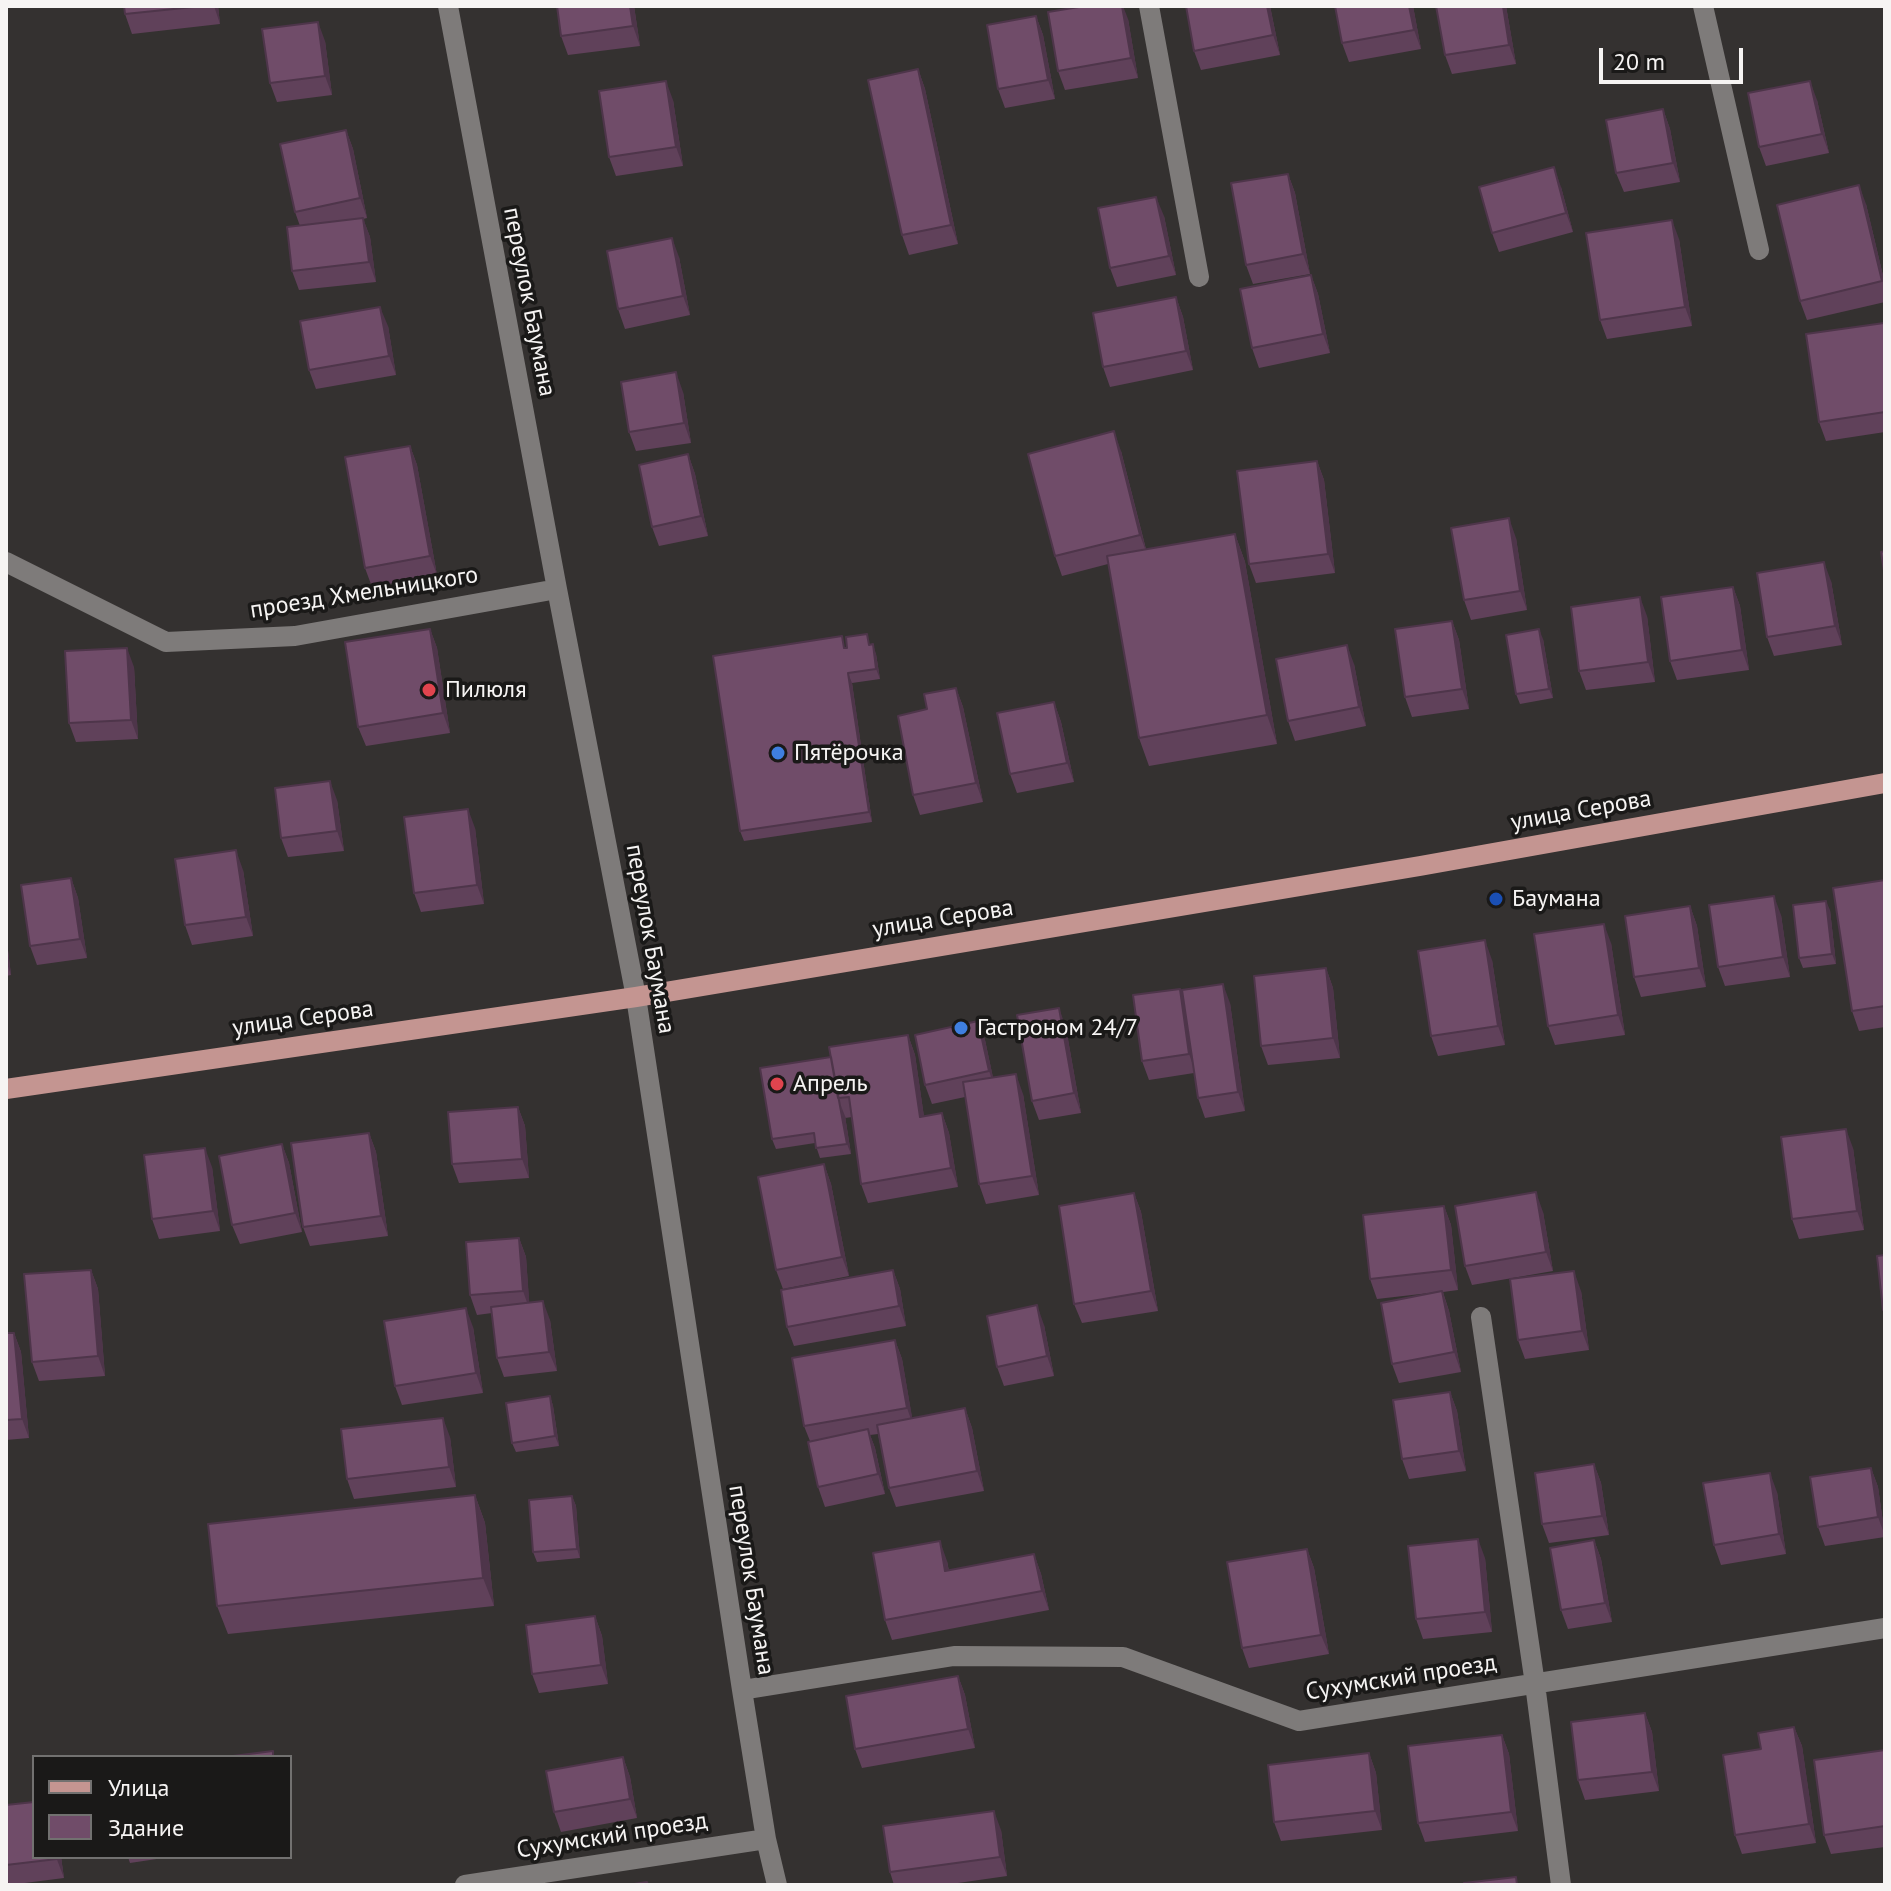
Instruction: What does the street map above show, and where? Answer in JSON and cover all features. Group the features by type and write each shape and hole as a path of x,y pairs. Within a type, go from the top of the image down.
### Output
{"main road":[{"name":"улица Серова","path":"6,1089 636,997 1420,866 1885,783"}],"street":[{"name":"переулок Баумана","path":"448,6 636,997 742,1690 766,1839 777,1885"},
{"path":"1149,6 1199,277"},
{"path":"1703,6 1759,250"},
{"name":"проезд Хмельницкого","path":"6,562 166,642 295,636 557,589"},
{"path":"1481,1317 1561,1885"},
{"name":"Сухумский проезд","path":"742,1690 954,1656 1123,1657 1299,1721 1885,1628"},
{"name":"Сухумский проезд","path":"465,1885 766,1839"}],"building":[{"path":"124,6 203,6 125,14"},
{"path":"557,6 630,6 633,26 561,36"},
{"path":"1085,6 1122,6 1131,58 1058,71 1048,12"},
{"path":"1186,6 1267,6 1273,35 1194,51"},
{"path":"1335,6 1409,6 1414,30 1342,43"},
{"path":"1436,6 1503,6 1509,45 1445,55"},
{"path":"1036,16 1048,80 998,89 987,25"},
{"path":"318,22 325,76 270,83 262,29"},
{"path":"918,69 951,225 902,235 868,80"},
{"path":"666,81 676,147 609,157 599,91"},
{"path":"1810,81 1822,134 1759,147 1748,93"},
{"path":"1663,109 1673,163 1616,173 1606,120"},
{"path":"346,130 360,198 295,212 280,144"},
{"path":"1554,167 1566,213 1492,233 1479,187"},
{"path":"1288,174 1303,254 1246,265 1231,183"},
{"path":"1859,185 1882,281 1800,301 1777,205"},
{"path":"1156,197 1169,256 1110,268 1098,208"},
{"path":"363,218 369,262 292,271 287,227"},
{"path":"1672,220 1685,307 1600,320 1586,233"},
{"path":"672,238 683,296 618,309 607,251"},
{"path":"1311,275 1323,334 1252,348 1240,289"},
{"path":"1176,297 1186,351 1103,367 1093,313"},
{"path":"380,307 389,356 309,370 300,321"},
{"path":"1884,323 1885,412 1819,422 1806,334"},
{"path":"676,372 684,423 629,432 621,382"},
{"path":"1114,431 1140,535 1055,556 1028,454"},
{"path":"410,446 430,556 365,568 345,457"},
{"path":"688,454 701,516 652,527 639,465"},
{"path":"1317,461 1328,554 1249,564 1237,471"},
{"path":"1509,518 1520,591 1464,600 1451,528"},
{"path":"1235,534 1267,715 1139,738 1107,556"},
{"path":"1885,551 1885,577 1881,552"},
{"path":"1824,562 1835,626 1767,637 1757,573"},
{"path":"1733,587 1742,650 1670,661 1661,597"},
{"path":"1640,597 1648,662 1579,671 1571,607"},
{"path":"1452,621 1462,689 1405,697 1395,629"},
{"path":"430,629 443,713 358,727 345,642"},
{"path":"1539,629 1549,689 1516,694 1506,635"},
{"path":"867,634 869,645 873,644 876,669 848,673 869,812 740,831 713,656 842,636 844,648 847,648 846,637"},
{"path":"1347,645 1359,707 1288,721 1276,659"},
{"path":"127,648 131,720 69,723 65,651"},
{"path":"956,688 976,783 913,795 898,716 927,709 924,694"},
{"path":"1054,702 1067,763 1010,774 997,713"},
{"path":"330,781 337,831 281,838 275,788"},
{"path":"468,809 477,885 414,893 404,817"},
{"path":"236,850 246,917 185,925 175,859"},
{"path":"71,878 80,939 30,946 21,885"},
{"path":"1885,880 1885,1006 1852,1011 1833,888"},
{"path":"1774,896 1783,957 1718,967 1709,905"},
{"path":"1826,901 1832,954 1799,958 1793,905"},
{"path":"1690,906 1699,968 1634,977 1625,916"},
{"path":"1604,924 1618,1015 1548,1026 1534,934"},
{"path":"1485,940 1498,1026 1431,1036 1418,951"},
{"path":"1326,968 1333,1038 1261,1046 1254,976"},
{"path":"1223,984 1238,1092 1198,1098 1182,990"},
{"path":"1180,989 1189,1054 1142,1061 1133,995"},
{"path":"1059,1008 1074,1093 1032,1101 1017,1015"},
{"path":"978,1021 989,1071 925,1085 915,1035"},
{"path":"908,1035 920,1117 942,1113 951,1168 861,1184 849,1097 838,1098 829,1047"},
{"path":"831,1057 847,1144 816,1148 814,1133 772,1139 760,1068"},
{"path":"1016,1074 1032,1176 979,1184 963,1082"},
{"path":"518,1107 522,1159 452,1164 448,1112"},
{"path":"1846,1129 1857,1211 1792,1219 1781,1137"},
{"path":"369,1133 381,1216 303,1227 291,1143"},
{"path":"282,1144 295,1213 232,1225 219,1156"},
{"path":"205,1148 213,1211 152,1219 144,1155"},
{"path":"824,1164 842,1257 776,1270 758,1177"},
{"path":"1536,1192 1546,1252 1465,1266 1455,1206"},
{"path":"1134,1193 1151,1291 1074,1304 1059,1206"},
{"path":"1444,1206 1451,1270 1370,1279 1363,1215"},
{"path":"519,1238 523,1291 470,1295 466,1242"},
{"path":"1885,1255 1885,1310 1883,1310 1877,1256"},
{"path":"91,1270 98,1356 32,1362 24,1274"},
{"path":"893,1270 899,1306 787,1327 781,1290"},
{"path":"1574,1271 1582,1331 1518,1340 1510,1279"},
{"path":"1442,1291 1454,1352 1392,1364 1381,1303"},
{"path":"543,1301 549,1352 497,1358 491,1307"},
{"path":"1037,1305 1047,1356 997,1367 987,1316"},
{"path":"466,1308 476,1373 395,1386 384,1321"},
{"path":"6,1333 14,1333 22,1419 6,1420"},
{"path":"895,1340 907,1408 804,1426 792,1358"},
{"path":"1450,1392 1459,1451 1402,1459 1393,1400"},
{"path":"550,1396 555,1436 512,1443 506,1403"},
{"path":"965,1408 977,1471 889,1488 877,1425"},
{"path":"443,1418 449,1467 347,1479 341,1429"},
{"path":"868,1429 878,1474 818,1487 808,1442"},
{"path":"1594,1464 1602,1516 1542,1524 1535,1473"},
{"path":"1871,1468 1878,1517 1818,1527 1810,1477"},
{"path":"1770,1473 1779,1534 1714,1545 1703,1483"},
{"path":"475,1495 483,1578 217,1606 208,1524"},
{"path":"572,1496 577,1549 533,1552 529,1500"},
{"path":"1478,1539 1485,1612 1416,1619 1408,1546"},
{"path":"1594,1540 1605,1603 1561,1610 1550,1548"},
{"path":"940,1541 945,1571 1034,1554 1042,1591 885,1620 873,1553"},
{"path":"1307,1549 1321,1635 1242,1648 1227,1562"},
{"path":"595,1616 601,1665 532,1674 526,1625"},
{"path":"958,1676 968,1729 855,1749 846,1696"},
{"path":"1645,1713 1652,1772 1578,1780 1571,1722"},
{"path":"1794,1727 1809,1824 1735,1835 1723,1755 1761,1749 1758,1733"},
{"path":"1502,1735 1511,1812 1418,1823 1408,1746"},
{"path":"1885,1750 1885,1826 1824,1835 1814,1760"},
{"path":"273,1751 273,1755 241,1755"},
{"path":"1369,1753 1375,1811 1274,1822 1268,1765"},
{"path":"623,1757 630,1799 554,1812 546,1771"},
{"path":"32,1802 32,1859 57,1859 6,1865 6,1805"},
{"path":"994,1811 1000,1857 890,1872 883,1826"},
{"path":"1516,1877 1517,1885 1464,1883"}],"place":[{"name":"Пилюля","path":"429,690"},
{"name":"Пятёрочка","path":"778,753"},
{"name":"Баумана","path":"1496,899"},
{"name":"Гастроном 24/7","path":"961,1028"},
{"name":"Апрель","path":"777,1084"}]}
